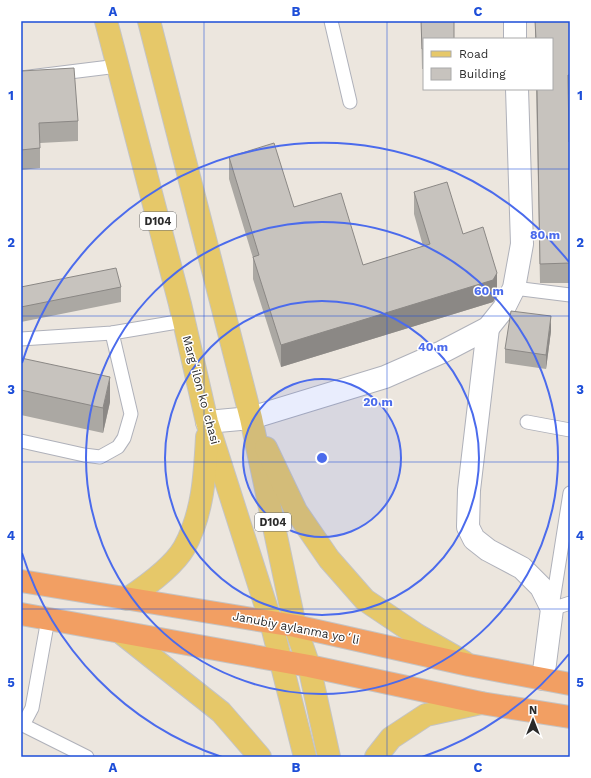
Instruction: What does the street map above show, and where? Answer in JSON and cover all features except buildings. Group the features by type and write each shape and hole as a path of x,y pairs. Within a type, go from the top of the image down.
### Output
{"highway":[{"name":"Janubiy aylanma yoʻli","path":"21,581 296,626 469,665 570,684"},
{"path":"21,614 309,666 481,703 570,718"}],"main road":[{"name":"Margʻilon koʻchasi","path":"106,21 180,304 182,321 207,422 271,622 305,757"},
{"name":"D104","path":"149,21 251,418 296,626 309,666 329,757"},
{"path":"251,418 296,510 329,559 365,600 417,635 469,665"},
{"path":"127,599 155,579 184,549 198,515 205,476 207,422"},
{"path":"120,632 221,712 260,757"},
{"path":"376,757 391,738 426,716 481,703"}],"street":[{"path":"515,21 515,38"},
{"path":"207,422 251,418 385,377 442,352 488,328 504,308 514,288 522,244 517,90"},
{"path":"488,328 469,490 468,527 474,539 488,550 522,568 561,606 543,679"}],"lane":[{"path":"332,21 350,102"},
{"path":"21,78 118,66"},
{"path":"514,288 570,295"},
{"path":"21,339 112,333 182,321"},
{"path":"21,441 84,456 100,457 118,447 126,433 131,414 112,333"},
{"path":"527,422 570,430"},
{"path":"561,606 570,493"},
{"path":"48,619 32,708 22,724 87,757"}]}
